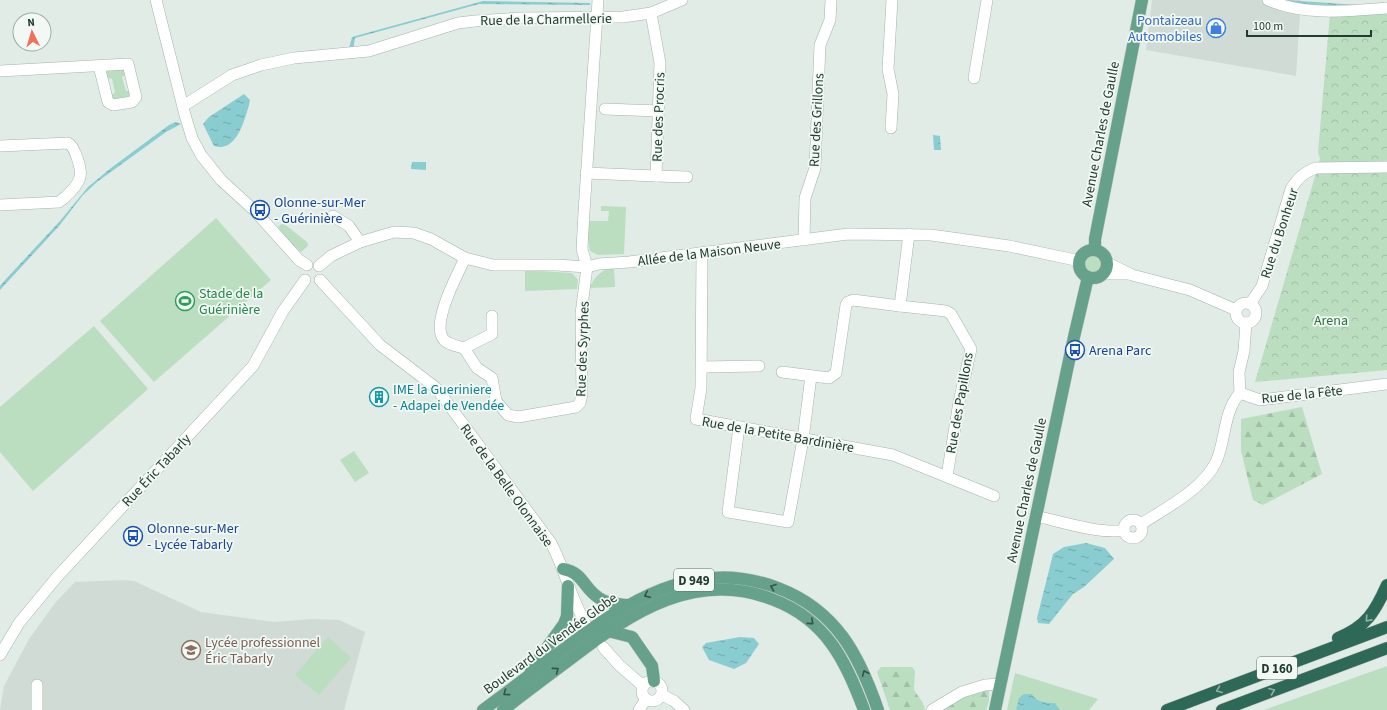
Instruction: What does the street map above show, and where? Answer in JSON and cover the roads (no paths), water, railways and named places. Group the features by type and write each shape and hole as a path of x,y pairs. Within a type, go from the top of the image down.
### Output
{"highway":[{"path":"1246,679 1285,660 1346,635 1361,626 1377,607 1387,585"},
{"name":"D 160","path":"1167,710 1387,627"},
{"name":"D 160","path":"1222,710 1387,648"}],"main road":[{"name":"Avenue Charles de Gaulle","path":"1095,250 1095,239 1142,0"},
{"path":"1095,250 1104,254 1106,268 1098,278 1088,277 1080,269 1080,261 1084,254 1095,250"},
{"name":"Avenue Charles de Gaulle","path":"995,710 1078,314 1088,277"},
{"path":"563,569 575,572 579,575 599,599 631,610 632,637 652,666 654,681"},
{"name":"Boulevard du Vendée Globe","path":"503,710 608,631 631,610 672,585 704,578 737,578 760,582 783,590 810,605 823,615 845,639 862,667 878,710"},
{"path":"525,679 564,624 567,616 568,586"},
{"name":"Boulevard du Vendée Globe","path":"483,710 600,622 631,610 676,596 706,590 721,589 750,592 778,601 804,616 831,642 844,660 864,710"},
{"path":"608,631 632,637"}],"street":[{"path":"156,0 192,138 209,166 299,260 307,265"},
{"path":"587,267 582,250 598,0"},
{"name":"Rue des Grillons","path":"804,240 805,198 815,168 820,45 830,20 831,0"},
{"path":"891,128 893,94 888,69 892,0"},
{"path":"974,78 987,0"},
{"path":"1268,0 1282,6 1297,8 1348,11 1387,8"},
{"name":"Rue de la Charmellerie","path":"183,106 232,75 261,65 294,58 369,52 458,23 520,18 623,17 651,13 677,1"},
{"name":"Rue des Procris","path":"586,173 656,176 660,63 651,13"},
{"path":"0,71 99,66"},
{"path":"605,109 658,111"},
{"path":"0,146 68,143 74,149 80,176 77,183 60,202 0,205"},
{"name":"Rue du Bonheur","path":"1250,304 1262,286 1291,189 1297,179 1305,172 1316,168 1387,166"},
{"path":"656,176 687,177"},
{"path":"333,216 349,226 360,242"},
{"name":"Allée de la Maison Neuve","path":"319,266 331,256 360,242 394,232 414,233 431,239 465,258 493,265 558,265 587,267 599,264 629,262 848,234 931,235 1009,246 1080,261"},
{"path":"782,372 829,378 833,377 836,373 846,305 848,302 853,300 900,306 908,234"},
{"name":"Rue de la Petite Bardinière","path":"702,253 702,367 701,388 696,419 893,455 994,496"},
{"path":"465,258 443,307 441,332 443,339 450,344 464,348 492,334 492,316"},
{"path":"313,263 319,266 322,274 320,280 311,283 305,280 302,274 307,265 313,263"},
{"name":"Rue des Syrphes","path":"464,348 478,368 492,378 496,400 508,415 518,417 576,407 582,399 582,314 587,267"},
{"path":"1106,268 1190,290 1236,310"},
{"name":"Rue Éric Tabarly","path":"0,655 19,623 57,577 254,366 284,311 305,280"},
{"name":"Rue de la Belle Olonnaise","path":"320,280 380,345 435,387 545,534 563,569 568,586 586,622"},
{"path":"1243,303 1250,304 1255,308 1256,314 1253,320 1246,323 1238,320 1236,310 1243,303"},
{"name":"Rue des Papillons","path":"900,306 946,311 951,314 971,349 959,402 947,476"},
{"name":"Rue de la Fête","path":"1246,323 1244,351 1239,372 1240,393 1260,400 1387,384"},
{"path":"702,367 759,366"},
{"path":"739,427 728,512 788,522 803,439 811,376"},
{"path":"1036,516 1108,531 1124,530 1129,538 1135,538 1142,533 1141,524 1198,486 1209,474 1220,448 1231,407 1240,393"},
{"path":"603,647 619,665 643,686"},
{"path":"654,681 661,686 662,695 655,700 646,699 642,693 643,686 648,682 654,681"},
{"path":"932,710 962,692 985,685 1001,684"},
{"path":"37,685 37,710"},
{"path":"662,695 670,698 684,710"},
{"path":"639,710 646,699"}],"water":[{"path":"1286,0 1387,7 1294,4"},
{"path":"483,1 590,3 590,5 479,4 355,38 353,51 348,52 352,37"},
{"path":"244,94 250,100 245,120 238,134 228,145 222,147 214,146 203,124 209,117"},
{"path":"176,122 181,124 166,132 97,182 83,195 59,226 0,290 0,286 60,221 88,187 169,125"},
{"path":"933,135 940,136 941,150 934,150"},
{"path":"412,162 426,162 426,170 411,169"},
{"path":"1086,543 1105,548 1114,559 1084,587 1073,594 1049,624 1038,623 1037,618 1053,554 1064,547"},
{"path":"740,637 754,638 759,644 746,663 734,669 709,660 702,647 706,643"},
{"path":"1024,694 1032,694 1041,702 1055,703 1060,710 1016,710 1019,698"}],"place":[{"name":"Pontaizeau Automobiles","path":"1216,28"},
{"name":"Olonne-sur-Mer - Guérinière","path":"260,210"},
{"name":"Stade de la Guérinière","path":"185,301"},
{"name":"Arena Parc","path":"1075,350"},
{"name":"IME la Gueriniere - Adapei de Vendée","path":"379,397"},
{"name":"Olonne-sur-Mer - Lycée Tabarly","path":"133,536"},
{"name":"Lycée professionnel Éric Tabarly","path":"191,650"}],"park label":[{"name":"Arena","path":"1331,320"}]}
